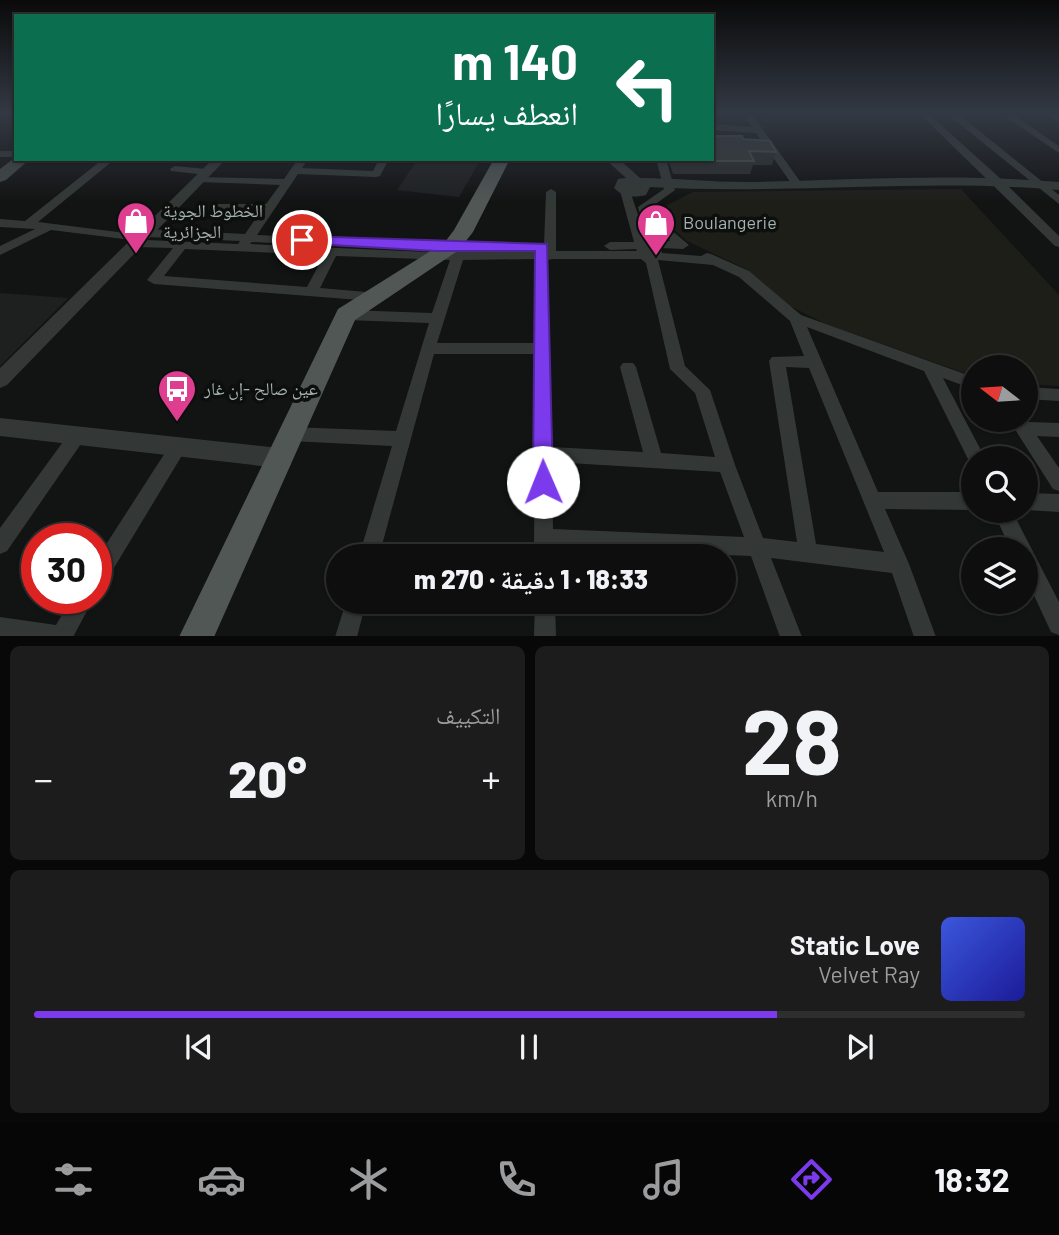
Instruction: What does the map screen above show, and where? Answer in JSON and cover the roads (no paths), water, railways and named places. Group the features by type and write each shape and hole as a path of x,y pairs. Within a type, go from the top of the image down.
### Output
{"main road":[{"path":"0,169 14,158"},
{"path":"0,177 20,161"},
{"path":"440,253 491,161"},
{"path":"196,636 346,315 440,253 463,232 501,161"}],"street":[{"path":"769,143 797,184"},
{"path":"955,143 1059,243"},
{"path":"989,143 1059,201"},
{"path":"28,225 108,161"},
{"path":"181,161 174,169 203,176 286,183"},
{"path":"0,380 218,161"},
{"path":"245,243 302,161"},
{"path":"294,171 376,174 383,161"},
{"path":"612,161 682,244 744,274 796,318 961,379"},
{"path":"662,161 669,187"},
{"path":"637,193 669,187 797,184 997,181 1059,186"},
{"path":"544,544 541,348 551,192"},
{"path":"637,193 678,369 702,390 726,465 791,636"},
{"path":"637,193 650,253"},
{"path":"218,206 269,208"},
{"path":"0,223 182,245 245,243 332,252 650,253 715,261"},
{"path":"0,251 50,227"},
{"path":"1043,227 1059,227"},
{"path":"141,238 440,253"},
{"path":"650,253 682,244"},
{"path":"182,245 154,280 373,296"},
{"path":"311,292 332,252"},
{"path":"372,544 437,318 440,253"},
{"path":"346,315 437,318"},
{"path":"796,318 899,564 925,636"},
{"path":"428,349 541,348"},
{"path":"808,553 777,361 815,362"},
{"path":"628,367 654,461"},
{"path":"931,370 969,446"},
{"path":"1038,394 1059,395"},
{"path":"0,427 178,447 285,446 403,439"},
{"path":"1038,427 1059,430"},
{"path":"1025,432 1059,483"},
{"path":"0,544 77,436"},
{"path":"112,553 178,447"},
{"path":"543,454 726,465"},
{"path":"873,500 961,501"},
{"path":"1038,502 1059,503"},
{"path":"736,547 757,547 899,564"},
{"path":"1038,582 1059,624"},
{"path":"0,628 61,636 74,614"},
{"path":"346,636 352,614"},
{"path":"545,614 545,636"}],"place":[{"name":"الخطوط الجوية الجزائرية","path":"136,255"},
{"name":"Boulangerie","path":"656,257"},
{"name":"عين صالح -إن غار","path":"177,423"}]}
